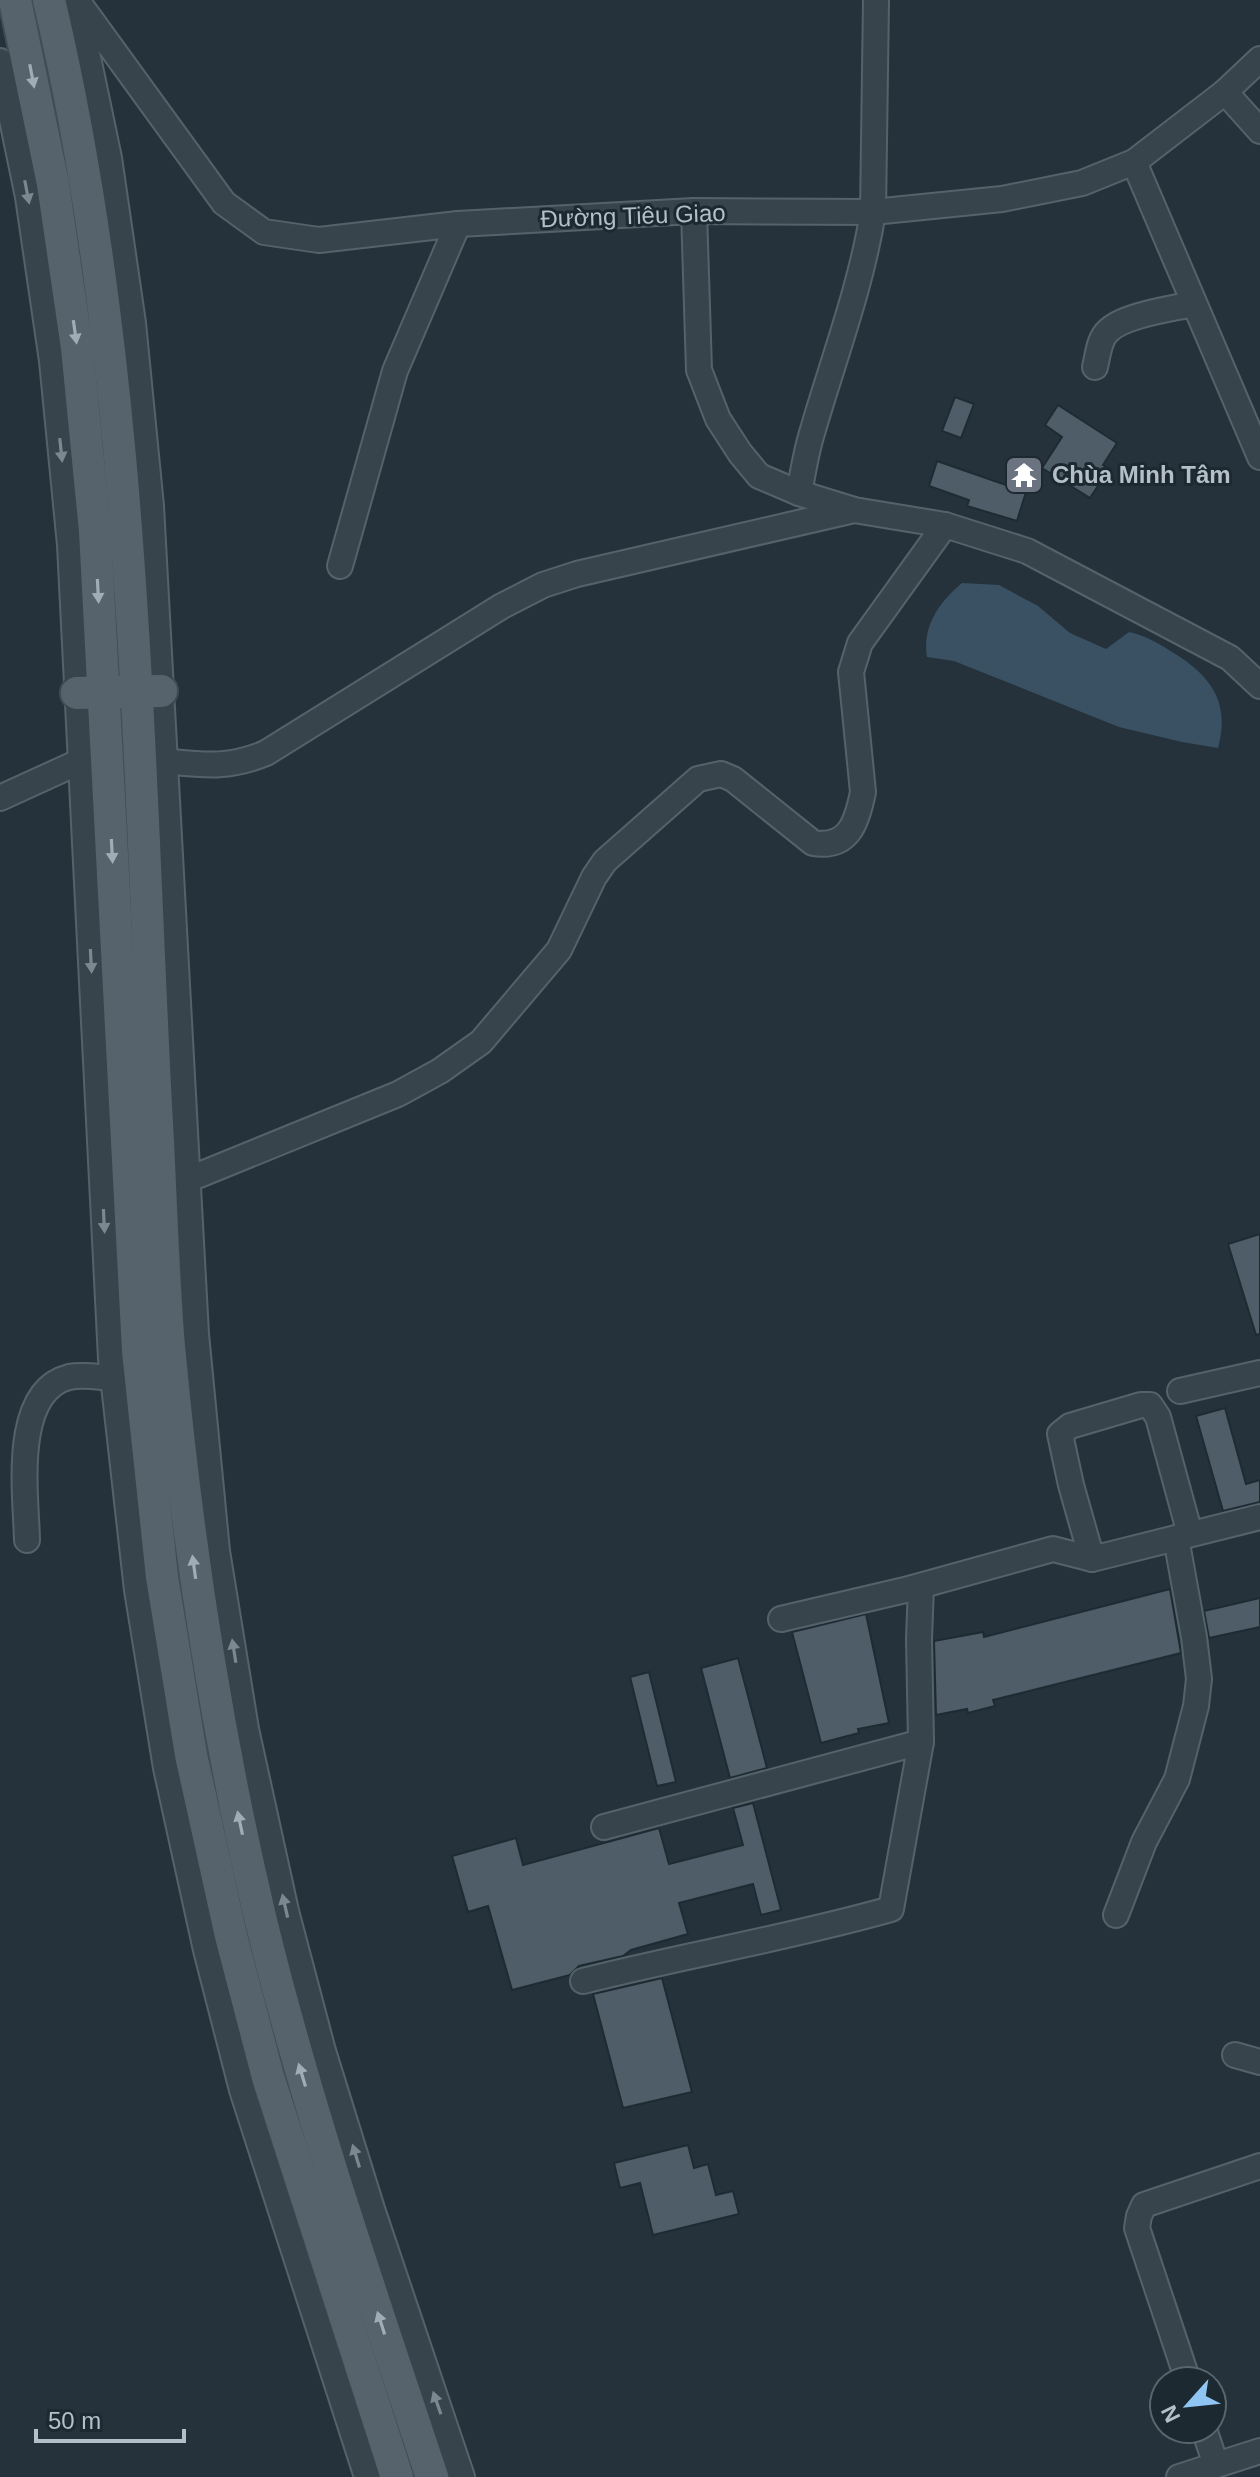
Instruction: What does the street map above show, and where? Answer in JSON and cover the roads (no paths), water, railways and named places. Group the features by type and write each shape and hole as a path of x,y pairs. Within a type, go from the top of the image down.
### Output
{"main road":[{"path":"15,0 53,184 77,348 95,531 119,692 169,1341 192,1562 214,1695 261,1921 298,2062 432,2477"},
{"path":"49,0 84,169 108,333 126,516 119,692 138,1351 162,1577 191,1755 231,1936 268,2077 397,2477"}],"street":[{"path":"77,0 109,158 133,323 151,506 119,692 81,761 113,1378 137,1590 166,1768 206,1950 247,2104 367,2477"},
{"name":"Đường Tiêu Giao","path":"77,0 224,203 264,232 319,240 458,224 694,211 873,212 1002,199 1082,183 1134,162 1225,92 1260,59"},
{"path":"799,493 811,434 839,348 868,243 873,212 876,0"},
{"path":"0,61 28,197 52,361 70,545 119,692 164,761 196,1334 217,1551 246,1729 286,1911 323,2051 372,2209 462,2477"},
{"path":"1225,92 1260,131"},
{"path":"1134,162 1193,304 1258,447"},
{"path":"694,211 699,370 718,419 759,476 799,493 854,510 945,525 1027,551 1230,658 1260,686"},
{"path":"340,566 395,371 458,224"},
{"path":"1095,367 1107,331 1120,323 1193,304"},
{"path":"164,761 218,766 243,763 266,753 502,606 543,585 617,564 854,510"},
{"path":"187,1180 398,1094 440,1071 481,1042 559,950 594,877 605,861 698,779 721,774 733,779 813,843 827,845 840,840 851,829 863,792 851,672 854,657 860,643 945,525"},
{"path":"0,798 81,761"},
{"path":"1180,1391 1260,1373"},
{"path":"27,1540 26,1465 34,1408 41,1395 61,1380 72,1376 113,1378"},
{"path":"1092,1559 1059,1441 1060,1434 1070,1426 1150,1405 1158,1417 1183,1536 1199,1679 1196,1706 1177,1779 1144,1842 1116,1915"},
{"path":"781,1619 921,1586 1053,1549 1092,1559 1260,1517"},
{"path":"583,1981 666,1960 818,1930 891,1909 921,1742 921,1586"},
{"path":"604,1827 921,1742"},
{"path":"1235,2055 1260,2062"},
{"path":"1183,2365 1137,2228 1139,2216 1144,2205 1260,2166"},
{"path":"1209,2445 1216,2465"},
{"path":"1179,2477 1260,2451"}],"water":[{"path":"962,583 999,585 1038,606 1070,633 1106,649 1129,632 1145,637 1183,659 1206,679 1219,702 1221,731 1218,748 1119,727 954,661 927,657 927,635 934,616 946,598"}],"place":[{"name":"Chùa Minh Tâm","path":"1024,475"}]}
